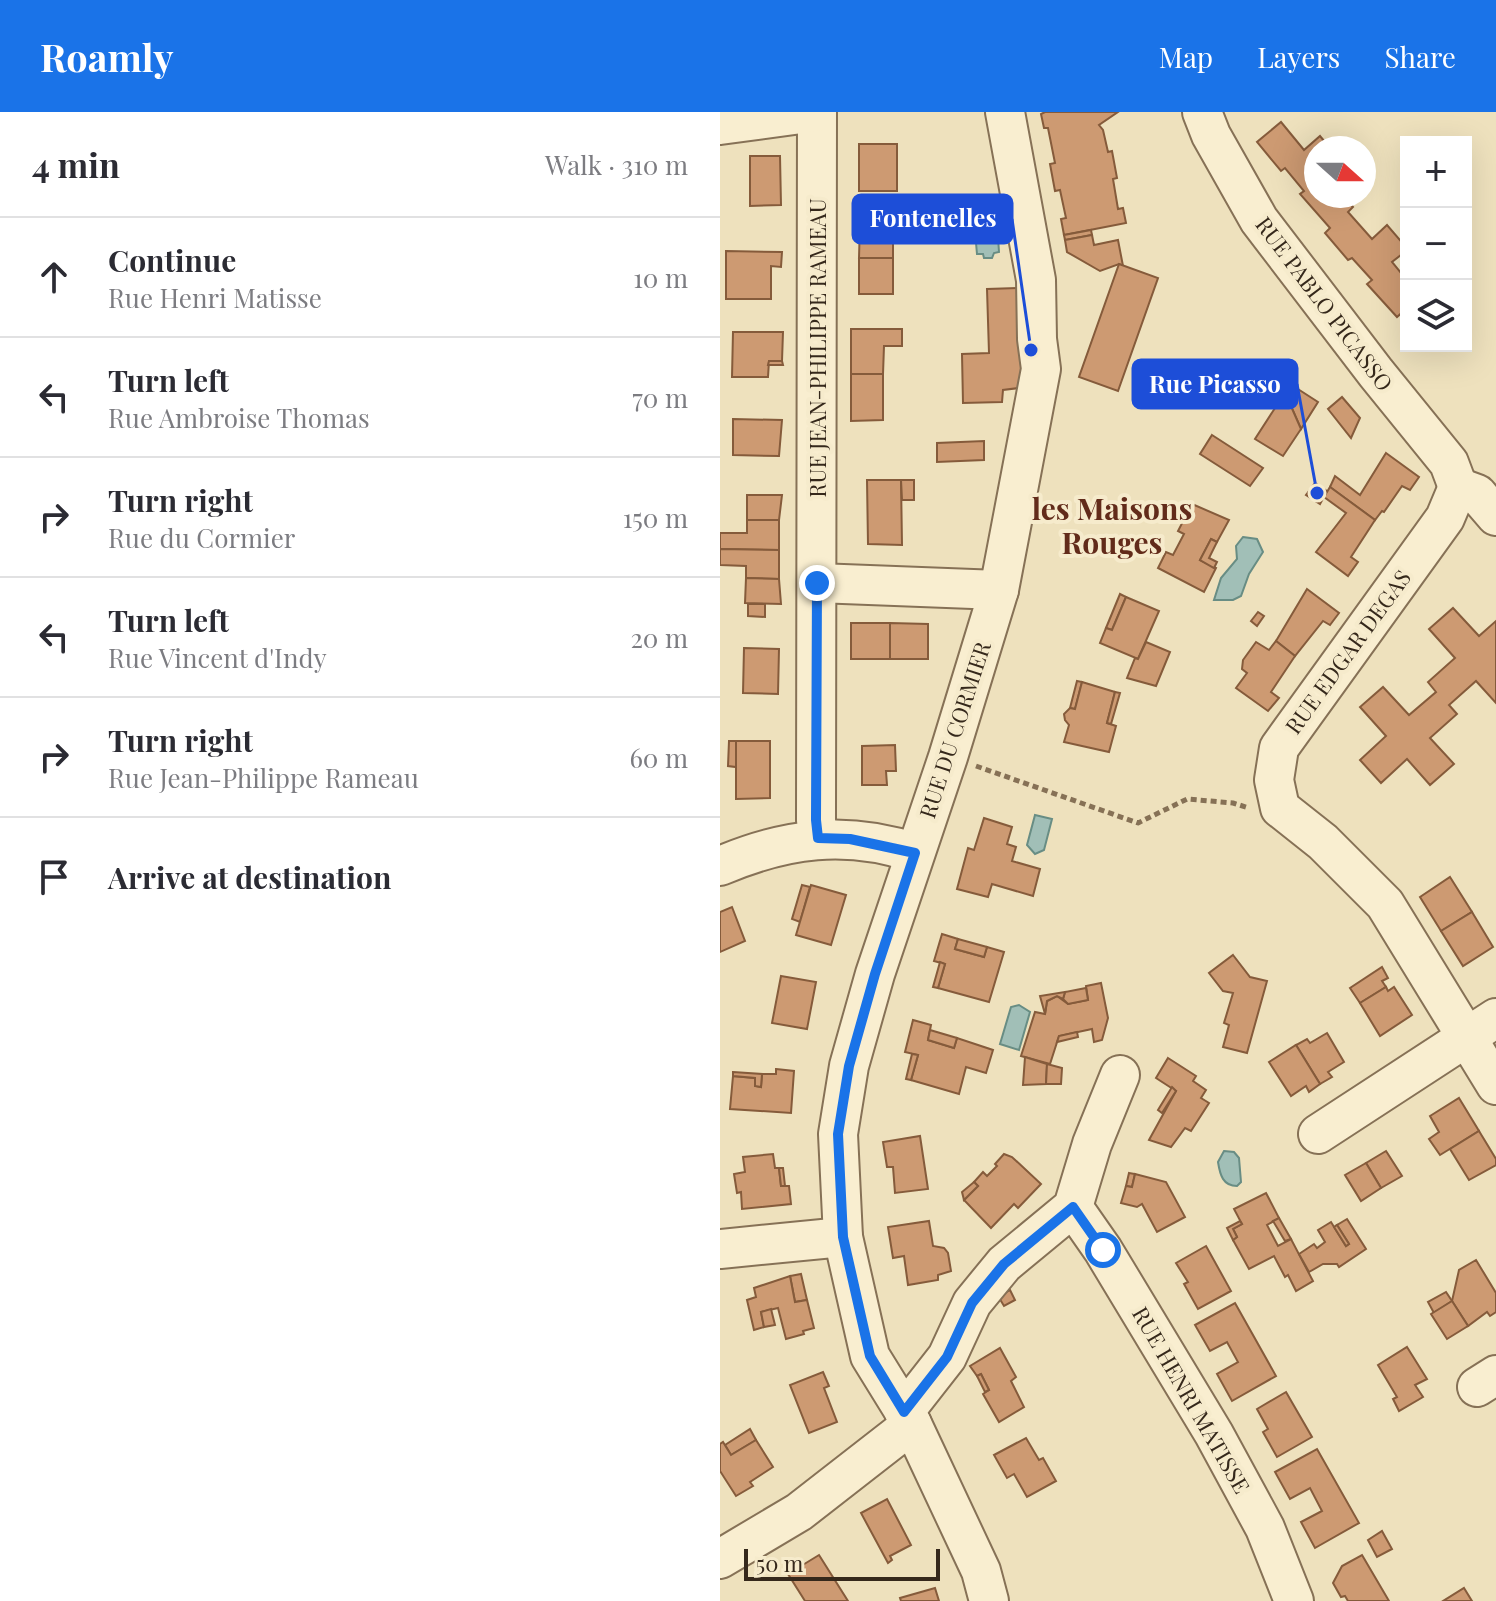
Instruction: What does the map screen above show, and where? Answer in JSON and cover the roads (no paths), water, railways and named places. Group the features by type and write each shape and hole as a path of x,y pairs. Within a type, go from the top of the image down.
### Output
{"street":[{"path":"720,125 817,112"},
{"name":"RUE JEAN-PHILIPPE RAMEAU","path":"817,112 818,838"},
{"name":"RUE DU CORMIER","path":"989,1601 981,1571 908,1418 870,1356 843,1237 838,1134 849,1066 875,974 948,757 999,590 1041,369 1036,280 1005,112"},
{"name":"RUE PABLO PICASSO","path":"1202,112 1211,135 1259,220 1449,463 1458,487"},
{"path":"1458,487 1477,494 1496,516"},
{"name":"RUE EDGAR DEGAS","path":"1458,487 1445,518 1279,748 1274,780 1280,808 1323,842 1385,904 1481,1028"},
{"path":"817,583 999,590"},
{"path":"722,861 791,842 818,838 850,839 915,853"},
{"path":"1318,1134 1481,1028 1496,1085"},
{"path":"720,1559 799,1512 908,1418 947,1357 972,1303 1004,1264 1073,1207 1092,1144 1120,1075"},
{"name":"RUE HENRI MATISSE","path":"1073,1207 1103,1250 1214,1434 1265,1528 1294,1601"},
{"path":"720,1249 843,1237"}],"water":[{"path":"996,208 999,252 994,253 992,258 984,258 983,254 977,254 973,209"},
{"path":"1243,537 1257,539 1263,552 1249,574 1241,596 1233,600 1214,600 1221,578 1237,559 1236,546"},
{"path":"1035,815 1052,819 1044,850 1035,854 1027,845"},
{"path":"1019,1005 1030,1012 1019,1050 1000,1044 1011,1007"},
{"path":"1224,1151 1234,1152 1239,1158 1241,1182 1237,1186 1225,1182 1221,1175 1218,1162"}],"place":[{"name":"Fontenelles","path":"1031,350"},
{"name":"Rue Picasso","path":"1317,493"}],"district":[{"name":"les Maisons Rouges","path":"1112,527"}]}
